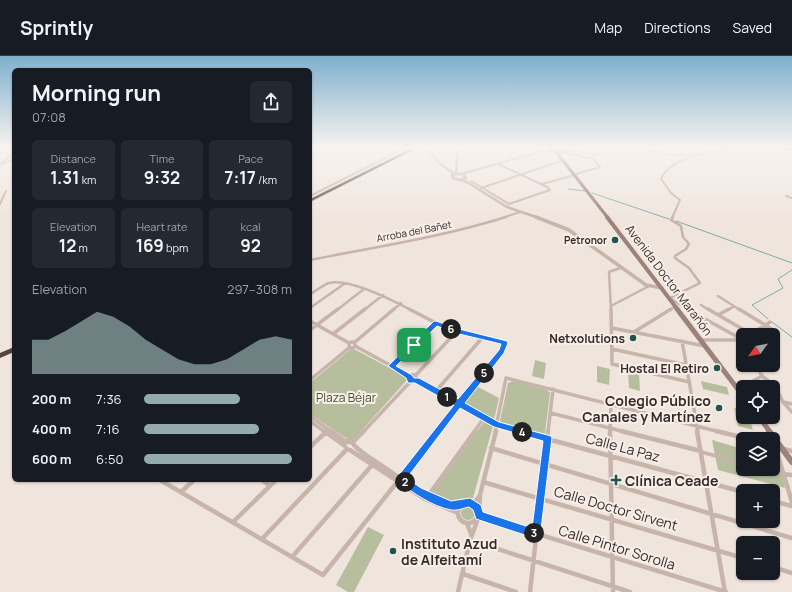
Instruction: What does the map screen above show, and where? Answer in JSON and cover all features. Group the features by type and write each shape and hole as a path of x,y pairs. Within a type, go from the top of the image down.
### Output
{"highway":[{"path":"312,198 363,172"},
{"path":"312,198 366,172"},
{"path":"0,352 12,346"},
{"path":"0,356 12,350"}],"main road":[{"path":"573,172 576,176"},
{"path":"573,172 576,176"},
{"name":"Avenida Doctor Marañón","path":"576,176 736,386"},
{"path":"763,424 792,462"}],"street":[{"path":"312,197 360,172"},
{"path":"452,172 455,174 471,172"},
{"path":"460,180 471,172"},
{"path":"455,174 452,176 453,178 467,182 497,201 509,206 550,190 542,184 516,172"},
{"path":"480,188 527,172"},
{"path":"542,184 587,172"},
{"path":"666,172 661,177 671,193 680,200 671,220 681,226 683,237 689,244 686,249 675,256 675,258 689,268 700,283 670,298"},
{"path":"461,174 466,177 467,181 520,212 550,221 566,228 620,268 649,286 662,288"},
{"path":"471,181 497,201"},
{"path":"0,204 6,191"},
{"path":"786,196 792,198"},
{"name":"Arroba del Bañet","path":"312,260 466,229 520,212"},
{"path":"620,268 609,272 612,364 689,382"},
{"path":"164,482 323,575 502,351 504,343 457,331 436,323 401,303 364,288 329,283 312,293"},
{"path":"312,307 344,284"},
{"path":"611,306 649,286"},
{"path":"312,328 364,288"},
{"path":"333,334 383,295"},
{"path":"718,296 733,307 769,328"},
{"path":"670,298 699,317 736,336"},
{"path":"312,378 349,345 355,344 401,303"},
{"path":"701,305 740,328"},
{"path":"634,332 676,306"},
{"path":"718,315 733,307"},
{"path":"312,322 349,345"},
{"path":"759,328 770,322"},
{"path":"392,366 436,323"},
{"path":"612,328 706,346"},
{"path":"262,539 410,379 416,378 457,331"},
{"path":"436,391 482,338"},
{"path":"701,340 736,340"},
{"path":"682,341 725,592"},
{"path":"355,344 392,366 410,379"},
{"path":"612,348 686,365"},
{"path":"760,372 762,376 775,386 784,402 792,412"},
{"path":"755,380 762,376"},
{"name":"Calle La Paz","path":"416,378 436,391 497,425 736,490"},
{"path":"458,592 470,538 478,516 480,494 497,425 506,378 611,403 736,436"},
{"path":"530,592 553,389"},
{"path":"784,402 792,404"},
{"path":"611,403 610,484 613,589"},
{"path":"551,413 736,461"},
{"path":"312,417 345,441 352,443 425,499 458,513"},
{"path":"428,496 484,418"},
{"path":"312,422 347,448 428,496 451,505 460,506 463,503 476,501 480,494"},
{"path":"312,445 326,432"},
{"path":"347,448 353,448 352,443"},
{"path":"491,448 792,538"},
{"path":"782,448 792,451"},
{"path":"292,557 373,464"},
{"path":"780,465 792,502"},
{"path":"780,473 792,475"},
{"path":"181,492 192,482"},
{"path":"265,482 270,486"},
{"path":"233,522 274,482"},
{"name":"Calle Doctor Sirvent","path":"483,482 611,520 718,549 736,555"},
{"path":"470,503 474,504 478,516"},
{"path":"780,503 792,506"},
{"path":"460,506 458,513 459,517 470,528 470,538"},
{"path":"466,523 471,523 478,516"},
{"name":"Calle Pintor Sorolla","path":"478,516 725,592"},
{"path":"470,538 613,589 630,592"},
{"path":"780,570 792,574"},
{"path":"463,574 516,592"}],"green space":[{"name":"Plaza Béjar","path":"352,348 408,379 354,439 350,441 312,415 312,381"},
{"path":"535,360 546,363 544,379 532,376"},
{"path":"597,366 610,369 609,385 597,382"},
{"path":"628,372 639,374 640,391 629,388"},
{"path":"513,381 547,390 550,393 545,433 541,435 502,424 500,421 508,383"},
{"path":"701,381 727,387 729,395 703,389"},
{"path":"476,386 499,398 494,420 462,403"},
{"path":"484,422 493,426 473,498 461,500 454,504 434,497 432,493"},
{"path":"738,424 751,424 753,430 738,426"},
{"path":"712,440 736,447 736,475 718,470"},
{"path":"780,467 785,488 780,487 780,484 770,484 740,476 780,476"},
{"path":"465,506 471,506 475,510 475,516 471,520 465,520 461,516 461,510"},
{"path":"368,527 384,535 354,592 348,592 336,585"}],"waterway":[{"path":"568,189 586,191"},
{"path":"592,193 669,219"},
{"path":"676,221 792,263"},
{"path":"768,319 752,305 783,288 778,279 792,270"},
{"path":"772,322 792,337"}],"place":[{"name":"Petronor","path":"615,240"},
{"name":"Netxolutions","path":"633,338"},
{"name":"Hostal El Retiro","path":"717,368"},
{"name":"Colegio Público Canales y Martínez","path":"719,408"},
{"name":"Clínica Ceade","path":"616,480"},
{"name":"Instituto Azud de Alfeitamí","path":"393,551"}],"route":[{"path":"414,345 392,366 410,376 409,379 411,381 414,382 416,380 459,404 401,479 418,491 435,500 460,506 466,502 474,504 479,512 479,516 537,534 548,438 497,425 459,404 502,351 504,343 457,331 436,323 414,345"}]}
